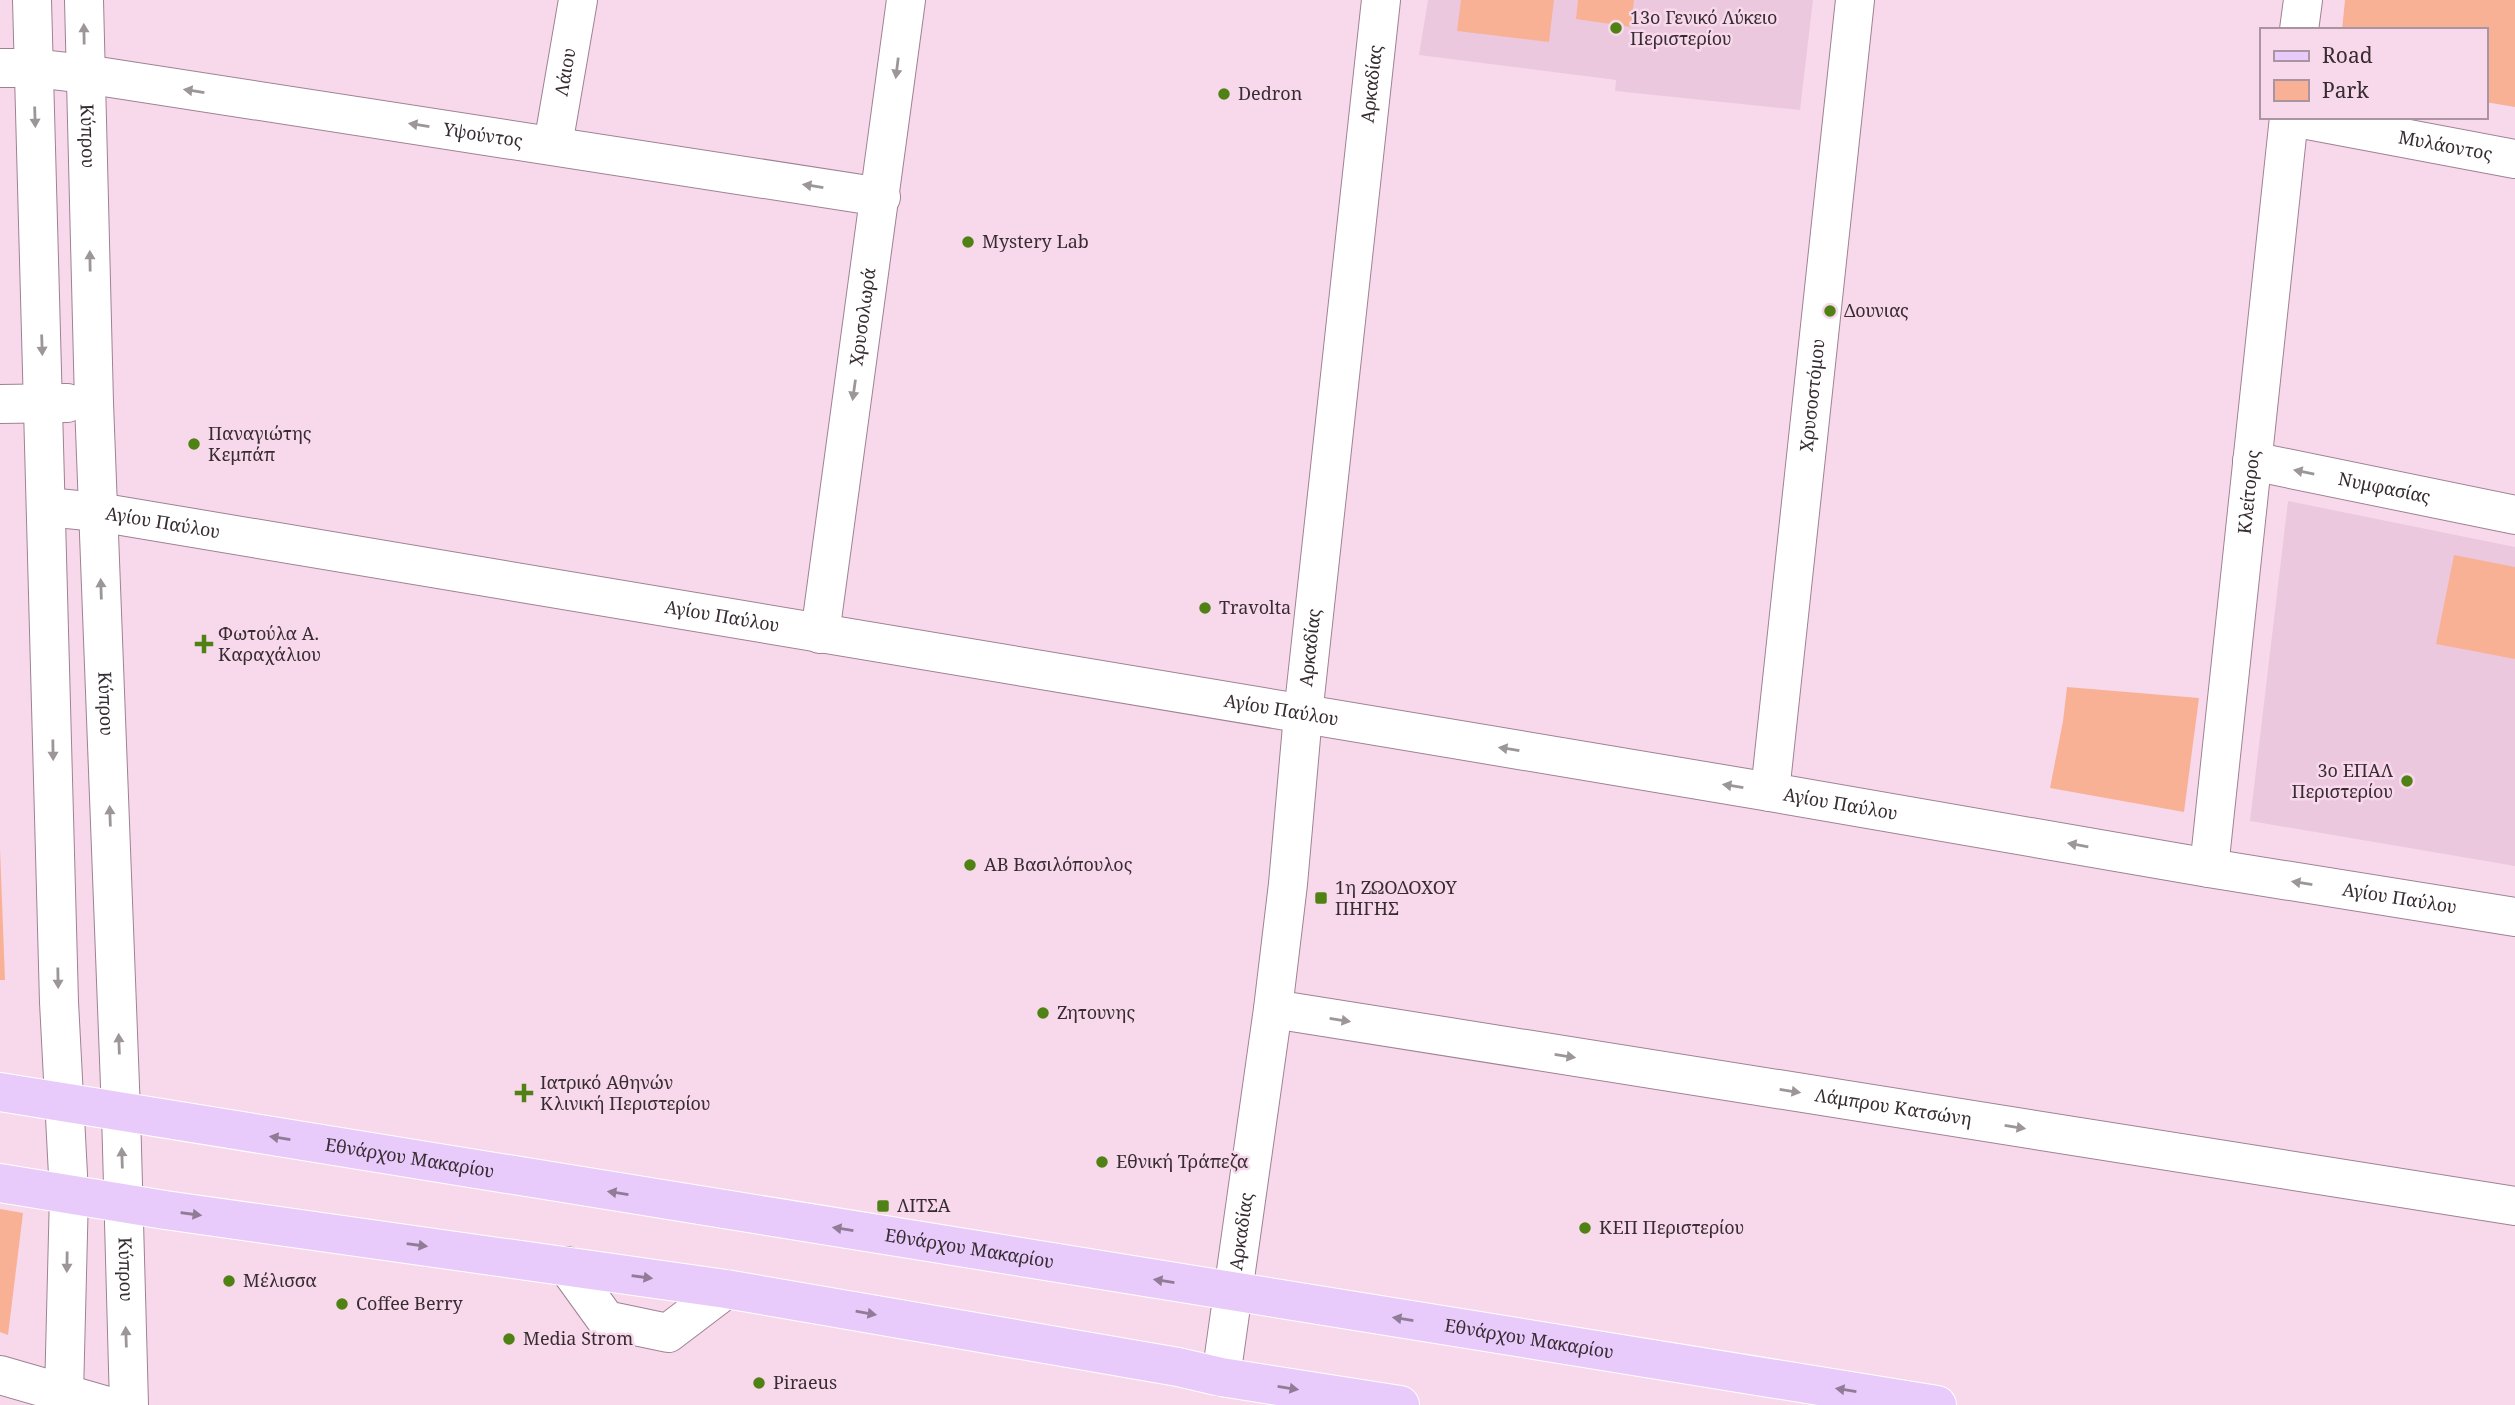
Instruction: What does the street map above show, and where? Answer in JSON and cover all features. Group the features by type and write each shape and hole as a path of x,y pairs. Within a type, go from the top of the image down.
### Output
{"main road":[{"name":"Εθνάρχου Μακαρίου","path":"0,1092 1937,1405"},
{"path":"0,1183 726,1289 1178,1367 1220,1377 1400,1405"}],"street":[{"path":"32,0 17,68 44,404 59,1002 69,1194 64,1394"},
{"name":"Κύπρου","path":"83,0 97,512 121,1112 129,1405"},
{"name":"Λάιου","path":"553,145 578,0"},
{"name":"Χρυσολωρά","path":"820,634 906,0"},
{"name":"Αρκαδίας","path":"1220,1377 1273,1009 1288,884 1303,715 1381,0"},
{"name":"Χρυσοστόμου","path":"1770,792 1855,0"},
{"path":"2300,28 2303,0"},
{"name":"Υψούντος","path":"17,68 85,74 881,197"},
{"name":"Κλείτορος","path":"2209,868 2291,119"},
{"name":"Μυλάοντος","path":"2302,119 2515,159"},
{"path":"0,404 94,403"},
{"name":"Νυμφασίας","path":"2252,461 2515,515"},
{"name":"Αγίου Παύλου","path":"47,506 97,512 2209,868 2515,917"},
{"name":"Λάμπρου Κατσώνη","path":"1273,1009 2515,1206"},
{"path":"567,1266 606,1320 668,1333 726,1289"},
{"path":"0,1375 104,1405"}],"shaded area":[{"name":"13ο Γενικό Λύκειο Περιστερίου","path":"1428,0 1813,0 1800,110 1615,91 1616,80 1419,55"},
{"path":"2288,501 2515,547 2515,866 2250,821"}],"green space":[{"path":"1461,0 1554,0 1549,42 1457,31"},
{"path":"1578,0 1634,0 1631,27 1576,19"},
{"path":"2345,0 2515,0 2515,107 2487,102 2487,28 2342,28"},
{"path":"2454,555 2515,567 2515,659 2436,644"},
{"path":"2067,687 2199,698 2184,812 2050,788"},
{"path":"0,848 5,980 0,980"},
{"path":"0,1209 23,1213 8,1335 0,1332"}],"place":[{"name":"13ο Γενικό Λύκειο Περιστερίου","path":"1616,28"},
{"name":"Dedron","path":"1224,94"},
{"name":"Mystery Lab","path":"968,242"},
{"name":"Δουνιας","path":"1830,311"},
{"name":"Παναγιώτης Κεμπάπ","path":"194,444"},
{"name":"Travolta","path":"1205,608"},
{"name":"Φωτούλα Α. Καραχάλιου","path":"204,644"},
{"name":"3ο ΕΠΑΛ Περιστερίου","path":"2407,781"},
{"name":"ΑΒ Βασιλόπουλος","path":"970,865"},
{"name":"1η ΖΩΟΔΟΧΟΥ ΠΗΓΗΣ","path":"1321,898"},
{"name":"Ζητουνης","path":"1043,1013"},
{"name":"Ιατρικό Αθηνών Κλινική Περιστερίου","path":"524,1093"},
{"name":"Εθνική Τράπεζα","path":"1102,1162"},
{"name":"ΛΙΤΣΑ","path":"883,1206"},
{"name":"ΚΕΠ Περιστερίου","path":"1585,1228"},
{"name":"Μέλισσα","path":"229,1281"},
{"name":"Coffee Berry","path":"342,1304"},
{"name":"Media Strom","path":"509,1339"},
{"name":"Piraeus","path":"759,1383"}]}
